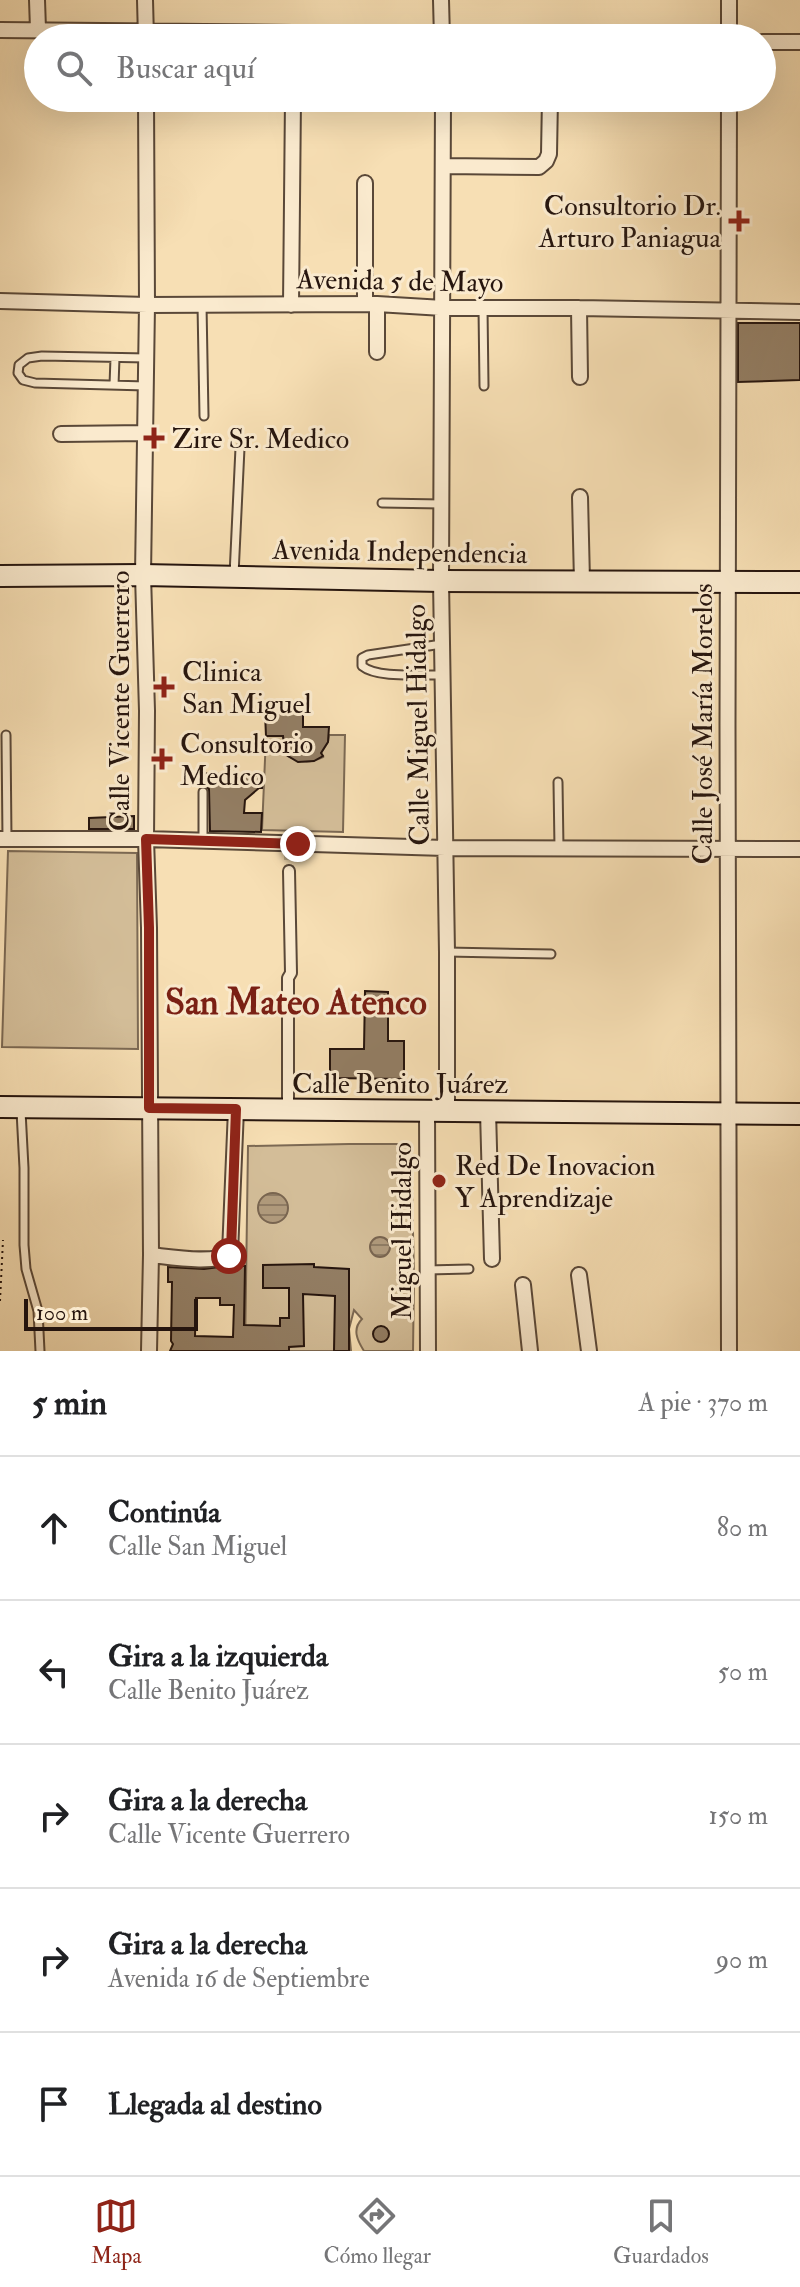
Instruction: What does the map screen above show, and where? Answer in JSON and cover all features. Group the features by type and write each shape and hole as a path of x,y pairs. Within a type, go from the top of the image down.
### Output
{"main road":[{"name":"Avenida Independencia","path":"0,576 800,582"},
{"name":"Calle Benito Juárez","path":"0,1107 800,1114"}],"street":[{"path":"37,0 38,24"},
{"path":"145,0 146,24"},
{"path":"441,0 442,24"},
{"path":"729,0 729,24"},
{"path":"0,30 24,29"},
{"path":"776,42 800,42"},
{"name":"Calle Vicente Guerrero","path":"146,112 147,358 143,575 149,928 149,1351"},
{"path":"291,305 293,112"},
{"name":"Calle Miguel Hidalgo","path":"437,1111 447,952 441,581 443,112"},
{"path":"444,166 539,167 549,154 550,112"},
{"name":"Calle José María Morelos","path":"729,112 726,847 729,945 729,1351"},
{"path":"365,183 371,304 377,352"},
{"name":"Avenida 5 de Mayo","path":"0,301 800,312"},
{"path":"579,308 580,377"},
{"path":"61,434 146,433"},
{"path":"580,497 582,581"},
{"path":"3,839 146,839 289,847 800,849"},
{"path":"288,1110 288,978 291,973 289,871"},
{"path":"151,1255 212,1259 226,1257 230,1253 236,1109"},
{"name":"Miguel Hidalgo","path":"428,1351 427,1270 437,1111"},
{"path":"488,1111 492,1259"},
{"path":"579,1275 589,1351"},
{"path":"523,1285 530,1351"}],"lane":[{"path":"202,305 204,416"},
{"path":"483,308 484,386"},
{"path":"146,386 35,383 23,380 18,373 19,365 28,358 42,356 147,358"},
{"path":"114,385 115,358"},
{"path":"234,577 240,448"},
{"path":"382,503 442,504"},
{"path":"442,644 362,658 362,666 368,671 442,675"},
{"path":"3,839 6,735"},
{"path":"558,782 559,848"},
{"path":"203,792 203,841"},
{"path":"447,952 551,954"},
{"path":"21,1107 24,1245 26,1269 38,1311 40,1351"},
{"path":"427,1270 469,1269"}],"path":[{"path":"0,1301 3,1240"}],"shaded area":[{"path":"329,735 345,735 343,832 262,830 266,736 283,736 290,753 288,756 306,761 323,757 321,753"},
{"path":"8,851 137,853 138,1049 2,1047"},
{"path":"411,1144 413,1351 364,1351 357,1335 362,1319 354,1310 349,1329 351,1351 245,1351 248,1146"},
{"path":"273,1193 283,1198 288,1208 283,1218 273,1223 263,1218 258,1208 263,1198"},
{"path":"380,1237 387,1240 390,1247 387,1254 380,1257 373,1254 370,1247 373,1240"}],"building":[{"path":"738,323 800,323 800,380 738,382"},
{"path":"265,713 303,713 303,727 329,727 328,742 321,753 323,756 314,761 298,762 288,756 290,754 283,736 266,736"},
{"path":"188,773 263,775 262,788 245,800 244,813 262,813 261,832 210,831 209,789 188,786"},
{"path":"134,816 134,829 89,829 89,818"},
{"path":"365,991 388,992 388,1041 404,1041 404,1079 330,1078 330,1049 364,1049"},
{"path":"314,1264 314,1267 349,1269 349,1351 334,1351 335,1296 303,1294 304,1346 289,1347 289,1351 170,1351 173,1344 172,1282 168,1282 168,1267 204,1269 245,1266 244,1325 280,1326 280,1318 289,1318 289,1288 263,1288 263,1265","holes":["196,1298 220,1298 220,1305 234,1305 233,1337 195,1336"]},
{"path":"381,1326 387,1328 387,1340 381,1342 375,1340 373,1334 375,1328"}],"tunnel":[{"path":"289,850 289,871"}],"place":[{"name":"Consultorio Dr. Arturo Paniagua","path":"739,221"},
{"name":"Zire Sr. Medico","path":"154,438"},
{"name":"Clinica San Miguel","path":"164,687"},
{"name":"Consultorio Medico","path":"162,759"},
{"name":"Red De Inovacion Y Aprendizaje","path":"439,1181"}],"district":[{"name":"San Mateo Atenco","path":"296,1001"}],"route":[{"path":"229,1256 236,1109 149,1108 146,839 298,844"}]}
